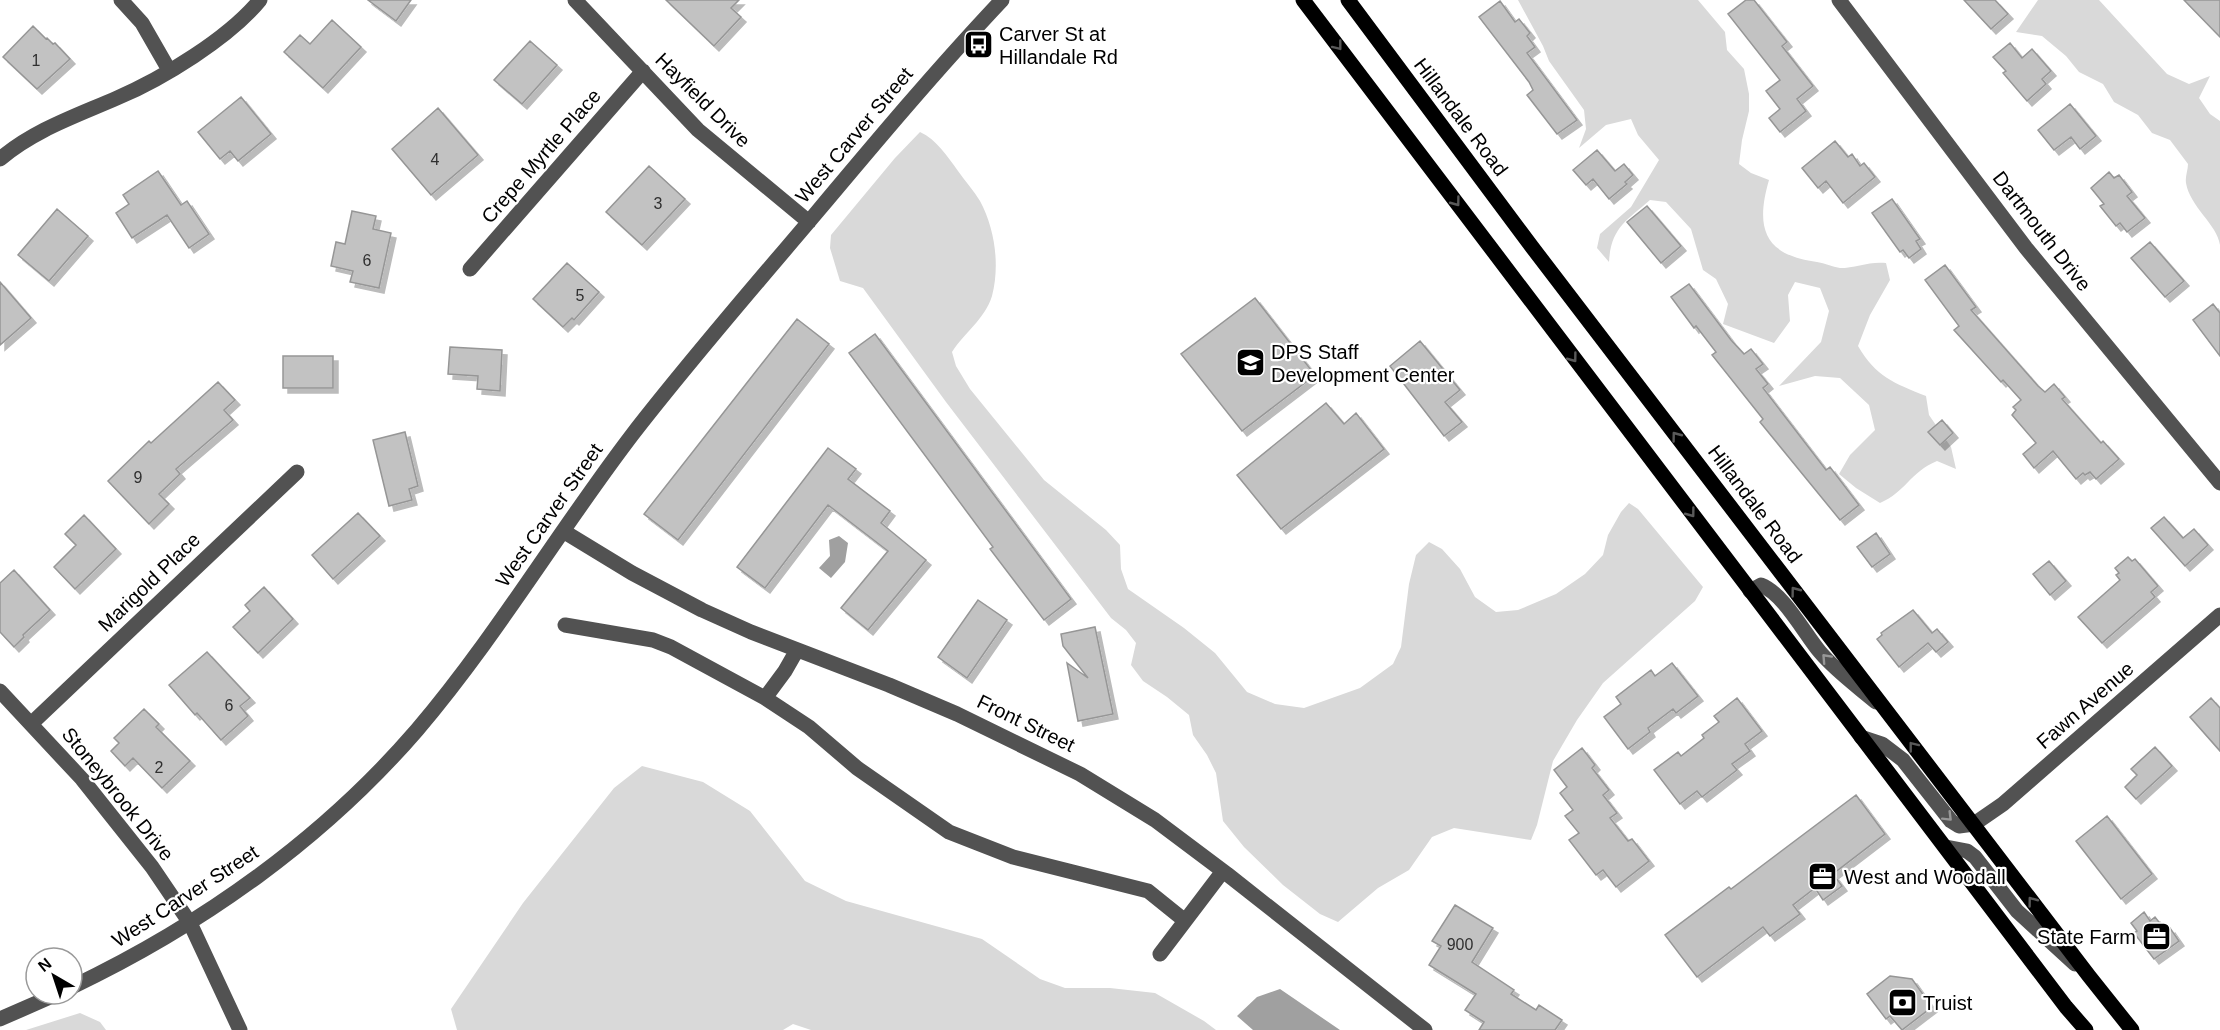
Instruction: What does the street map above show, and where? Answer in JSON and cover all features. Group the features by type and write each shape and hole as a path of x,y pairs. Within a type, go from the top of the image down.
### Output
{"main road":[{"path":"1303,0 2066,1007 2086,1030"},
{"name":"Hillandale Road","path":"1348,0 1519,230 2132,1030"}],"street":[{"path":"121,0 142,23 170,70"},
{"path":"0,159 46,128 119,97 170,70 223,34 260,0"},
{"name":"Hayfield Drive","path":"575,0 718,148 809,222"},
{"name":"West Carver Street","path":"84,981 190,923 259,876 338,810 416,731 486,641 626,443 688,365 948,57 1002,0"},
{"name":"Dartmouth Drive","path":"1839,0 2026,248 2220,483"},
{"name":"Crepe Myrtle Place","path":"470,270 643,71"},
{"name":"Marigold Place","path":"32,723 297,472"},
{"name":"Front Street","path":"563,531 669,594 751,632 890,685 1036,751 1120,797 1223,872 1425,1030"},
{"path":"1750,591 1761,585 1774,592 1839,672 1886,710"},
{"name":"Fawn Avenue","path":"1974,824 2003,804 2220,615"},
{"path":"564,625 653,640 671,647 765,698 809,727 857,768 949,832 1013,857 1148,891 1184,920"},
{"path":"765,698 797,650"},
{"name":"Stoneybrook Drive","path":"0,691 32,723 152,867 190,923 240,1030"},
{"path":"1861,736 1882,744 1903,760 1951,821 1959,826 1974,824"},
{"path":"1946,847 1967,851 1975,857 2017,911 2089,976"},
{"path":"1160,954 1223,872"},
{"path":"0,1019 30,1006"}],"shaded area":[{"path":"1518,0 1698,0 1725,32 1727,50 1744,69 1749,94 1749,111 1739,164 1751,173 1769,180 1763,212 1768,236 1775,246 1785,253 1837,267 1886,263 1890,280 1870,315 1858,346 1872,365 1887,378 1926,396 1929,415 1951,447 1956,469 1937,461 1920,471 1896,493 1880,503 1839,474 1850,455 1875,430 1869,405 1840,378 1815,376 1779,386 1821,342 1829,311 1820,288 1795,282 1788,295 1790,321 1774,343 1723,324 1728,304 1716,279 1703,270 1691,229 1666,202 1650,200 1621,226 1610,250 1609,262 1597,248 1600,234 1631,207 1659,160 1638,135 1631,119 1606,125 1579,148 1586,129 1584,110 1549,61"},
{"path":"2038,0 2099,0 2167,74 2189,84 2210,76 2199,98 2210,114 2220,121 2220,245 2214,230 2188,192 2186,181 2188,164 2170,140 2152,133 2138,115 2114,102 2103,84 2079,72 2066,56 2042,36 2016,32"},
{"path":"920,132 932,139 941,149 978,197 989,223 995,247 996,272 992,296 979,319 952,352 956,366 970,389 1044,480 1106,530 1120,545 1121,569 1128,589 1215,653 1247,692 1275,704 1304,708 1360,688 1393,664 1401,647 1409,584 1416,555 1429,542 1442,549 1460,569 1475,597 1496,612 1518,610 1556,594 1585,574 1603,555 1608,535 1621,512 1629,503 1638,509 1703,587 1695,601 1603,683 1577,720 1553,761 1531,840 1454,828 1432,837 1409,870 1378,888 1338,922 1320,914 1283,885 1244,847 1223,821 1216,773 1193,735 1189,715 1143,681 1131,665 1136,643 1126,630 1111,618 946,402 863,288 840,281 830,248 831,235 895,158"},
{"path":"839,536 848,543 845,562 831,578 819,568 830,556 829,540"},
{"path":"642,766 703,782 750,811 805,881 846,901 982,939 1040,979 1065,988 1110,988 1155,993 1216,1030 811,1030 793,1024 783,1030 457,1030 451,1009 523,903 614,788"},
{"path":"1280,989 1340,1030 1253,1030 1237,1016 1257,997"},
{"path":"80,1013 100,1022 106,1030 26,1030"}],"building":[{"path":"368,0 411,0 396,21"},
{"path":"666,0 739,0 731,8 741,17 714,46"},
{"path":"1746,0 1754,0 1787,42 1782,46 1813,86 1797,99 1806,111 1780,132 1769,118 1780,109 1766,91 1780,80 1728,14"},
{"path":"1964,0 1995,0 2008,14 1991,29"},
{"path":"2184,0 2220,0 2220,37"},
{"path":"1500,1 1515,22 1519,19 1530,33 1527,36 1535,47 1527,53 1577,120 1557,134 1527,95 1533,90 1529,82 1479,17"},
{"path":"332,20 361,47 323,88 284,52 300,35 310,44"},
{"path":"33,26 46,39 55,43 70,59 37,89 3,57"},
{"path":"530,41 557,65 522,104 494,80"},
{"path":"2010,43 2022,58 2032,49 2051,71 2042,79 2046,84 2027,101 2003,73 2006,71 1993,57"},
{"path":"241,97 271,134 238,161 230,151 220,159 198,132"},
{"path":"2070,104 2096,136 2080,149 2071,137 2054,150 2038,130"},
{"path":"438,108 478,155 431,195 392,149"},
{"path":"1835,141 1848,157 1852,154 1860,166 1864,163 1875,177 1843,203 1826,181 1818,188 1802,168"},
{"path":"1597,150 1615,171 1624,164 1633,175 1625,182 1627,184 1609,199 1593,179 1586,185 1573,170"},
{"path":"649,166 685,199 642,245 606,212"},
{"path":"158,171 181,205 187,201 209,234 189,248 167,215 132,238 116,213 129,204 123,195"},
{"path":"2109,172 2114,178 2119,175 2132,192 2127,196 2145,218 2127,232 2120,223 2116,226 2100,206 2104,204 2091,188"},
{"path":"1892,199 1920,239 1916,241 1921,249 1909,258 1903,250 1900,252 1872,213"},
{"path":"1647,206 1681,246 1661,263 1627,222"},
{"path":"57,209 88,236 49,281 18,255"},
{"path":"352,211 376,216 373,229 391,233 379,288 350,282 353,271 331,266 336,242 345,244"},
{"path":"2150,242 2184,281 2165,297 2131,258"},
{"path":"567,263 599,292 574,320 572,318 563,327 533,299"},
{"path":"1945,265 1976,307 1971,310 2038,386 2045,392 2054,384 2065,397 2062,399 2101,443 2103,441 2119,459 2096,479 2090,472 2085,475 2083,473 2076,479 2053,451 2034,468 2023,454 2036,443 2012,415 2016,410 2013,407 2021,400 2003,380 2001,382 1954,330 1959,326 1925,280"},
{"path":"0,282 31,318 0,345"},
{"path":"1689,284 1731,340 1744,354 1751,349 1763,364 1756,369 1768,384 1763,388 1826,470 1830,467 1859,505 1840,520 1760,422 1763,419 1712,355 1716,352 1696,326 1694,328 1671,297"},
{"path":"1255,298 1315,375 1242,431 1181,354"},
{"path":"2213,304 2220,313 2220,356 2193,320"},
{"path":"797,319 829,344 678,540 644,514"},
{"path":"875,334 1071,599 1044,620 990,549 993,547 849,353"},
{"path":"1420,341 1460,390 1445,402 1462,422 1444,436 1390,366"},
{"path":"450,347 502,350 500,391 477,389 478,376 448,374"},
{"path":"283,356 333,356 333,388 283,388"},
{"path":"218,382 235,400 224,410 233,420 176,469 180,474 159,494 169,504 149,524 108,481 149,441 151,443"},
{"path":"1326,403 1344,424 1356,413 1384,449 1281,529 1237,475"},
{"path":"1942,420 1953,433 1940,445 1928,432"},
{"path":"405,432 418,486 409,489 412,500 389,506 373,440"},
{"path":"828,448 856,469 848,479 890,511 881,523 926,560 868,630 841,608 888,551 828,505 765,588 737,567"},
{"path":"358,513 380,536 333,579 312,555"},
{"path":"84,515 116,549 75,589 54,567 76,545 65,534"},
{"path":"2164,517 2183,538 2194,529 2208,545 2185,566 2151,528"},
{"path":"1876,533 1890,554 1872,567 1857,547"},
{"path":"2128,557 2132,561 2135,559 2158,586 2151,592 2155,597 2102,643 2078,617 2120,580 2115,568"},
{"path":"2049,561 2066,581 2050,595 2033,574"},
{"path":"14,570 50,610 23,635 24,637 14,647 0,632 0,583"},
{"path":"264,587 293,619 258,653 233,627 250,611 245,605"},
{"path":"978,600 1007,620 967,678 938,657"},
{"path":"1913,610 1932,633 1937,629 1948,642 1936,652 1928,643 1899,667 1877,639 1882,635 1881,633"},
{"path":"1095,627 1113,714 1078,721 1067,663 1088,678 1063,646 1061,634"},
{"path":"207,652 250,698 240,706 248,716 221,740 169,685"},
{"path":"1672,663 1698,696 1676,713 1673,709 1648,728 1650,732 1628,749 1604,717 1621,704 1616,697 1651,670 1655,676"},
{"path":"1737,698 1762,731 1745,744 1750,751 1732,764 1737,770 1702,797 1697,791 1680,804 1654,770 1678,752 1681,756 1704,738 1702,735 1719,722 1714,716"},
{"path":"2211,698 2220,708 2220,751 2190,717"},
{"path":"144,709 159,724 156,727 190,761 162,788 133,758 125,766 111,751 119,743 114,738"},
{"path":"2155,747 2172,766 2136,799 2125,787 2137,775 2131,769"},
{"path":"1582,748 1595,765 1592,768 1609,790 1603,795 1617,813 1610,818 1628,841 1632,839 1649,861 1616,887 1603,870 1596,875 1569,840 1579,833 1565,816 1573,810 1560,793 1567,787 1554,770"},
{"path":"1856,795 1885,834 1833,874 1842,886 1823,900 1815,888 1793,905 1800,914 1770,936 1763,927 1697,977 1665,935 1729,887 1731,889"},
{"path":"2107,816 2152,874 2121,899 2076,841"},
{"path":"1455,905 1493,928 1472,962 1514,990 1511,994 1536,1010 1539,1005 1562,1020 1555,1030 1479,1030 1484,1022 1465,1010 1476,994 1429,965 1441,946 1432,941"},
{"name":"State Farm","path":"2144,912 2150,921 2155,917 2166,931 2170,928 2179,941 2154,959 2134,933 2137,931 2131,923"},
{"name":"Truist","path":"1890,976 1912,979 1932,1007 1902,1030 1890,1016 1886,1019 1867,994"}],"place":[{"name":"Carver St at Hillandale Rd","path":"978,45"},
{"name":"DPS Staff Development Center","path":"1250,363"},
{"name":"West and Woodall","path":"1823,877"},
{"name":"State Farm","path":"2157,937"},
{"name":"Truist","path":"1902,1003"}]}
